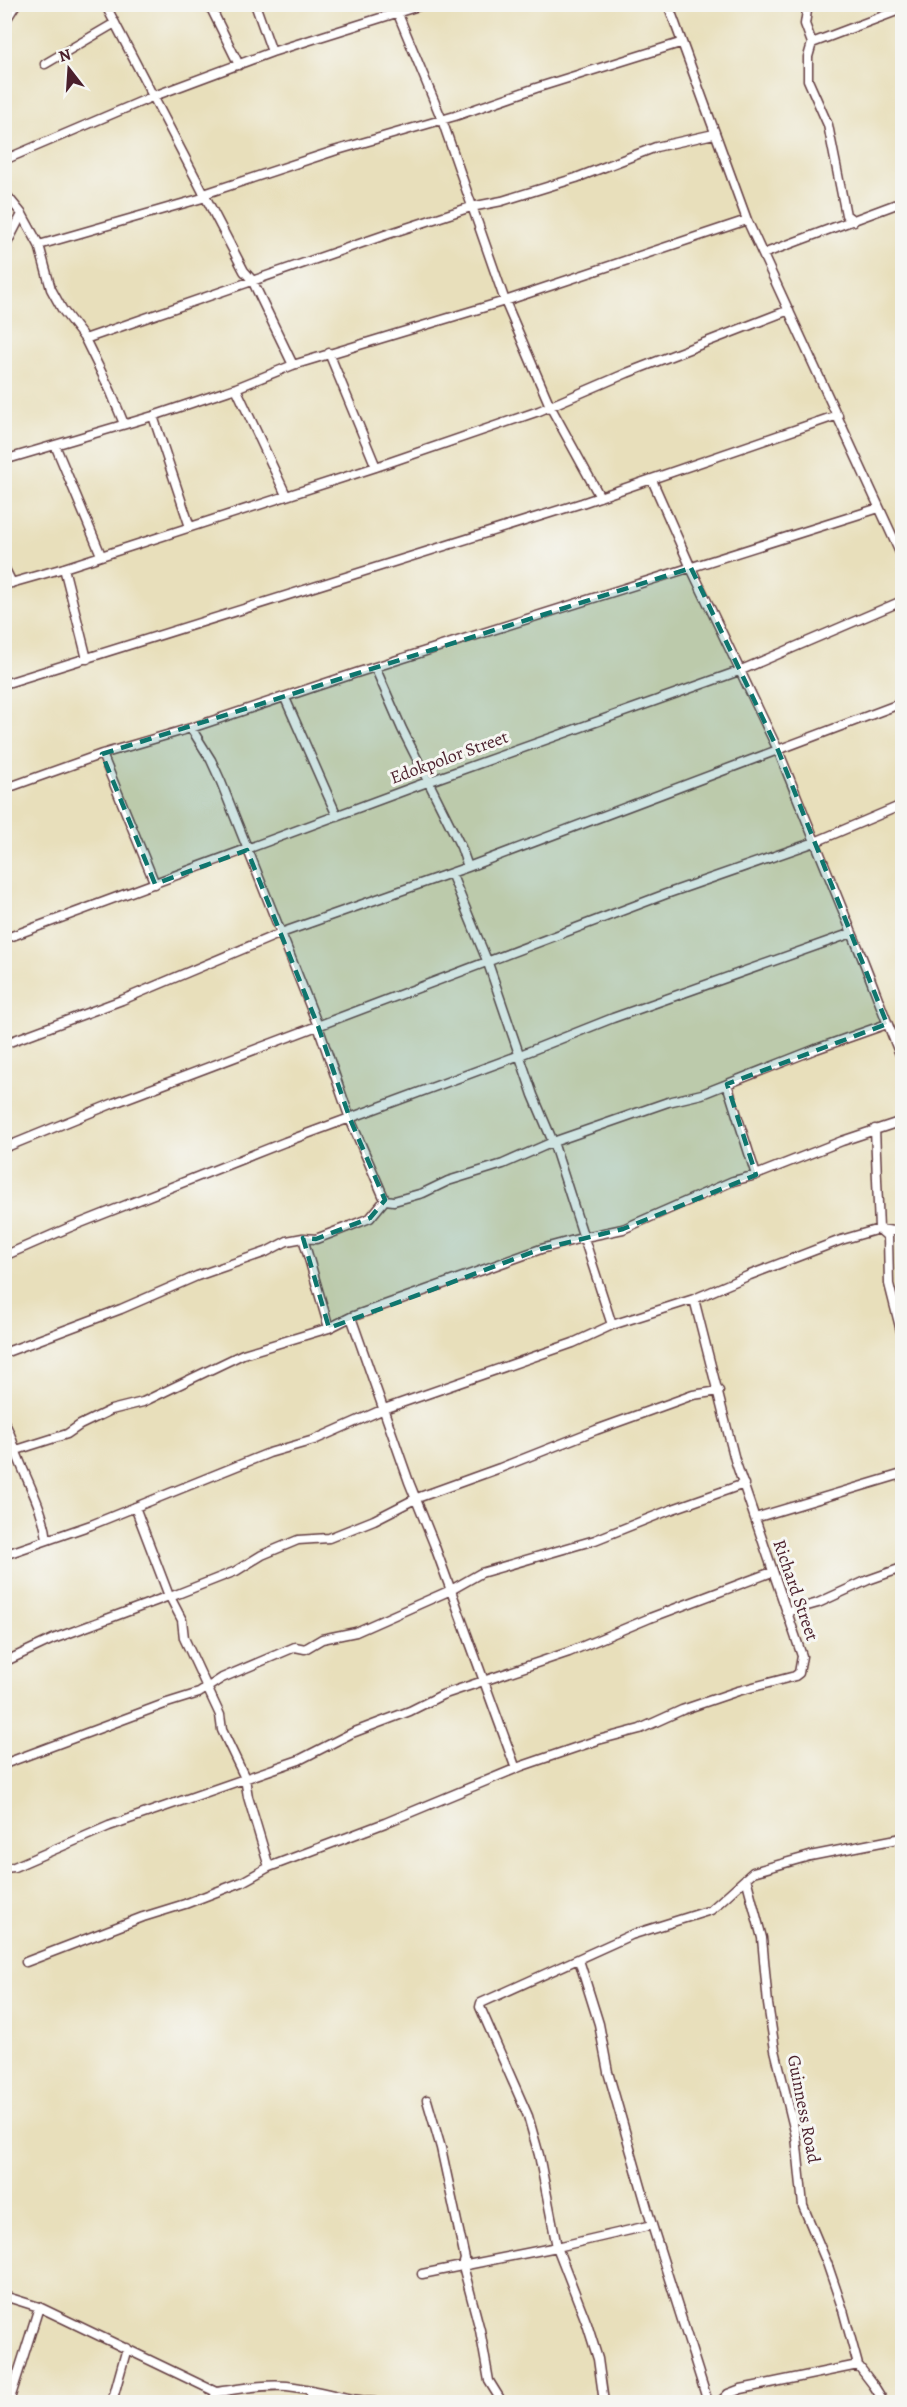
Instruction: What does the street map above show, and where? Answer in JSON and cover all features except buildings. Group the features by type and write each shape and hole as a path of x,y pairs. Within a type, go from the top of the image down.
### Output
{"street":[{"path":"4,23 16,4"},
{"path":"105,4 244,271 252,280 293,365"},
{"path":"209,4 238,65"},
{"path":"255,4 272,52"},
{"path":"4,160 154,96 272,52 425,4"},
{"path":"668,4 680,43 747,220 903,557"},
{"path":"808,4 805,24 812,43 808,57 807,80 828,125 846,215 854,220"},
{"path":"812,43 903,9"},
{"path":"398,14 442,120 505,301 550,406 600,498"},
{"path":"45,64 115,23"},
{"path":"39,245 205,196 334,151 442,120 680,43"},
{"path":"85,339 471,207 502,201 576,178 656,147 714,134"},
{"path":"4,192 22,214 39,245 51,289 62,309 85,339 124,424"},
{"path":"763,254 903,202"},
{"path":"4,249 22,214"},
{"path":"4,460 153,416 329,353 505,301 747,220"},
{"path":"4,567 8,584 376,467 550,406 627,373 789,310"},
{"path":"329,353 376,467"},
{"path":"236,388 286,495"},
{"path":"153,416 190,527"},
{"path":"4,684 600,498 838,416"},
{"path":"56,445 101,555"},
{"path":"652,480 739,671 778,750 903,1059"},
{"path":"4,789 102,754 191,728 375,667 879,508"},
{"path":"64,568 87,659"},
{"name":"Edokpolor Street","path":"4,939 430,780 739,671 903,601"},
{"path":"375,667 402,729 430,780 468,867"},
{"path":"285,698 337,816"},
{"path":"4,1044 122,1000 281,933 468,867 903,703"},
{"path":"191,728 211,760 318,1026 350,1119 385,1200"},
{"path":"102,754 155,884"},
{"path":"4,1148 114,1103 666,894 815,842 903,805"},
{"path":"451,873 488,963 533,1095 553,1142 612,1325"},
{"path":"4,1256 181,1182 613,1018 852,933"},
{"path":"385,1200 394,1201 503,1164 553,1142 668,1102 702,1094 887,1024"},
{"path":"727,1084 756,1175"},
{"path":"4,1454 68,1434 80,1425 111,1410 143,1402 243,1354 329,1328 351,1317 509,1260 585,1236 623,1229 733,1181 756,1175 903,1121"},
{"path":"875,1130 879,1229 888,1237 889,1284 903,1335"},
{"path":"4,1353 121,1309 197,1276 266,1252 287,1241 303,1238 316,1239 370,1218 385,1200"},
{"path":"4,1555 91,1525 269,1453 314,1440 384,1409 573,1343 612,1325 694,1299 841,1240 879,1229 903,1232"},
{"path":"303,1238 329,1328"},
{"name":"Richard Street","path":"516,1769 598,1740 640,1729 682,1710 738,1690 795,1676 799,1673 802,1656 735,1461 694,1299"},
{"path":"26,1962 242,1882 269,1867 385,1823 516,1769 417,1498 409,1482 351,1317"},
{"path":"4,1662 53,1639 236,1571 262,1555 298,1540 329,1538 375,1520 417,1498 664,1405 693,1395 719,1391"},
{"path":"4,1422 10,1431 15,1450 46,1524 47,1540"},
{"path":"755,1518 903,1474"},
{"path":"4,1764 167,1702 199,1693 222,1678 295,1647 305,1649 322,1640 356,1632 451,1590 481,1573 595,1540 744,1484"},
{"path":"135,1507 170,1597 183,1620 184,1638 220,1715 222,1730 245,1778 248,1797 269,1867"},
{"path":"786,1612 818,1603 867,1580 903,1568"},
{"path":"4,1868 14,1867 109,1826 299,1761 352,1733 410,1711 442,1695 483,1679 569,1652 650,1618 772,1572"},
{"path":"604,2403 598,2359 557,2247 539,2155 528,2116 480,2007 485,1999 579,1960 631,1935 711,1910 753,1872 810,1856 903,1838"},
{"name":"Guinness Road","path":"746,1878 762,1938 775,2050 796,2136 803,2206 833,2282 858,2365 884,2403"},
{"path":"579,1960 599,2024 608,2072 651,2225 708,2403"},
{"path":"427,2100 455,2208 465,2259 463,2266 480,2330 489,2381 502,2403"},
{"path":"422,2274 557,2247 651,2225"},
{"path":"4,2296 39,2307 216,2392 268,2385 312,2390 354,2401 375,2403"},
{"path":"9,2403 39,2307"},
{"path":"112,2403 127,2348"},
{"path":"720,2403 728,2394 741,2389 858,2365"},
{"path":"310,2403 312,2390"},
{"path":"213,2403 216,2392"}],"highlighted area":[{"path":"691,568 778,750 887,1024 727,1084 756,1175 623,1229 541,1249 329,1328 303,1238 316,1239 370,1218 385,1200 350,1119 318,1026 247,850 155,884 102,754"}]}
